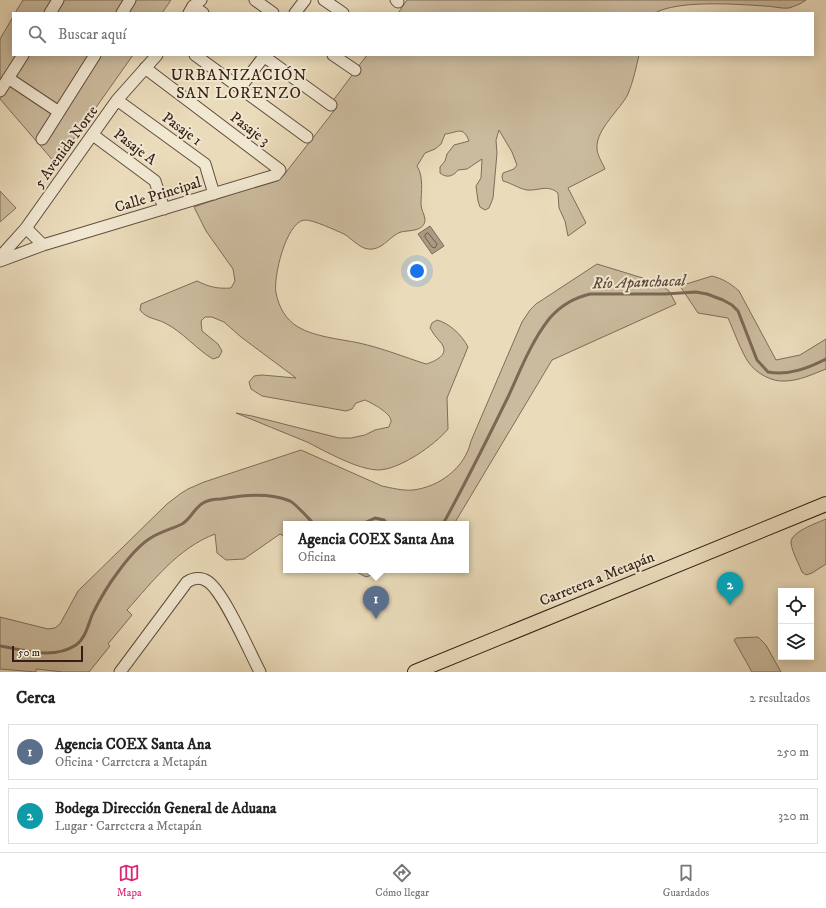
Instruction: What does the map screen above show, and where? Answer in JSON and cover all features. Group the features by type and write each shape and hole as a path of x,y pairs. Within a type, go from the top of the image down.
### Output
{"main road":[{"name":"Carretera a Metapán","path":"415,672 826,504"}],"street":[{"path":"51,12 58,0"},
{"path":"123,12 130,0"},
{"path":"255,0 273,12"},
{"path":"296,12 305,0"},
{"path":"324,0 342,12"},
{"path":"0,91 22,56"},
{"path":"42,139 94,56"},
{"name":"5 Avenida Norte","path":"0,257 26,228 117,100 144,68 157,56"},
{"path":"196,56 307,137"},
{"path":"240,88 263,56"},
{"path":"265,56 331,105"},
{"path":"334,56 355,70"},
{"name":"Pasaje 3","path":"144,68 280,170"},
{"path":"8,78 59,112"},
{"name":"Pasaje 1","path":"117,100 204,164 214,194"},
{"name":"Pasaje A","path":"93,135 155,181 164,209"},
{"name":"Calle Principal","path":"0,262 43,245 276,175 280,170"},
{"path":"26,228 43,245"},
{"path":"120,672 187,582 200,578 212,585 223,600 260,672"}],"shaded area":[{"path":"23,0 171,0 163,12 16,12"},
{"path":"407,0 806,0 789,8 738,4 708,4 678,6 658,12 399,12"},
{"path":"12,19 12,56 132,56 56,164 0,99 0,39"},
{"path":"366,56 639,56 628,94 600,134 597,148 605,169 568,188 586,223 568,236 565,221 559,208 558,193 547,188 527,190 503,181 503,173 514,169 517,165 512,152 499,130 496,140 497,153 493,198 489,208 485,210 480,207 476,186 481,178 482,159 467,169 458,170 449,176 445,176 440,173 440,167 454,145 469,141 467,136 462,131 459,131 445,134 441,144 435,149 425,153 417,166 421,175 421,206 425,219 420,228 401,232 381,246 373,249 365,248 344,234 313,221 304,220 298,223 292,230 286,240 282,252 277,275 276,293 283,312 293,324 312,333 376,347 426,364 442,356 444,350 443,345 430,328 432,323 437,320 455,330 468,347 447,398 448,429 435,442 416,456 387,469 378,470 360,467 307,442 236,413 339,438 351,438 389,427 391,422 388,415 372,403 365,400 356,403 352,409 346,411 262,396 251,389 249,382 254,376 262,375 296,378 241,337 224,322 212,317 205,317 201,321 202,331 218,344 222,351 219,357 213,359 172,327 161,321 148,317 140,310 141,304 197,281 214,287 231,288 235,281 233,269 206,231 194,207 283,176 337,107 332,102"},
{"path":"0,191 16,208 0,222"},
{"path":"597,264 659,283 669,291 676,304 552,360 456,521 283,521 283,536 280,534 244,559 226,560 217,553 215,534 189,548 167,566 127,610 132,615 108,644 110,646 89,672 63,672 36,669 36,672 0,669 0,617 48,629 55,628 60,624 78,591 167,504 188,489 204,482 301,450 382,486 401,490 423,488 432,485 450,474 457,468 468,451 522,322 536,304"},
{"path":"712,276 720,278 739,291 776,360 800,355 826,339 826,369 800,379 779,381 765,376 752,367 743,353 728,318 698,313 680,286"},
{"path":"826,519 826,564 806,575 802,572 794,554 791,543 792,539 805,528"},
{"path":"359,573 377,573 366,577"},
{"path":"758,637 766,645 781,672 752,672 734,640 736,638"}],"water":[{"path":"430,226 444,246 432,254 418,234"}],"waterway":[{"name":"Río Apanchacal","path":"445,521 537,337 553,314 562,306 578,298 590,294 665,294 696,292 707,294 723,300 732,305 738,311 757,360 768,372 790,372 826,359"},
{"path":"0,646 39,653 48,653 67,650 76,645 82,639 101,597 132,554 145,542 161,532 185,522 200,505 207,501 238,496 273,496 290,501 311,521"},
{"path":"368,521 375,518 385,521"}],"place":[{"name":"Bodega Dirección General de Aduana","path":"730,605"},
{"name":"Agencia COEX Santa Ana","path":"376,619"}],"district":[{"name":"URBANIZACIÓN SAN LORENZO","path":"239,84"}]}
